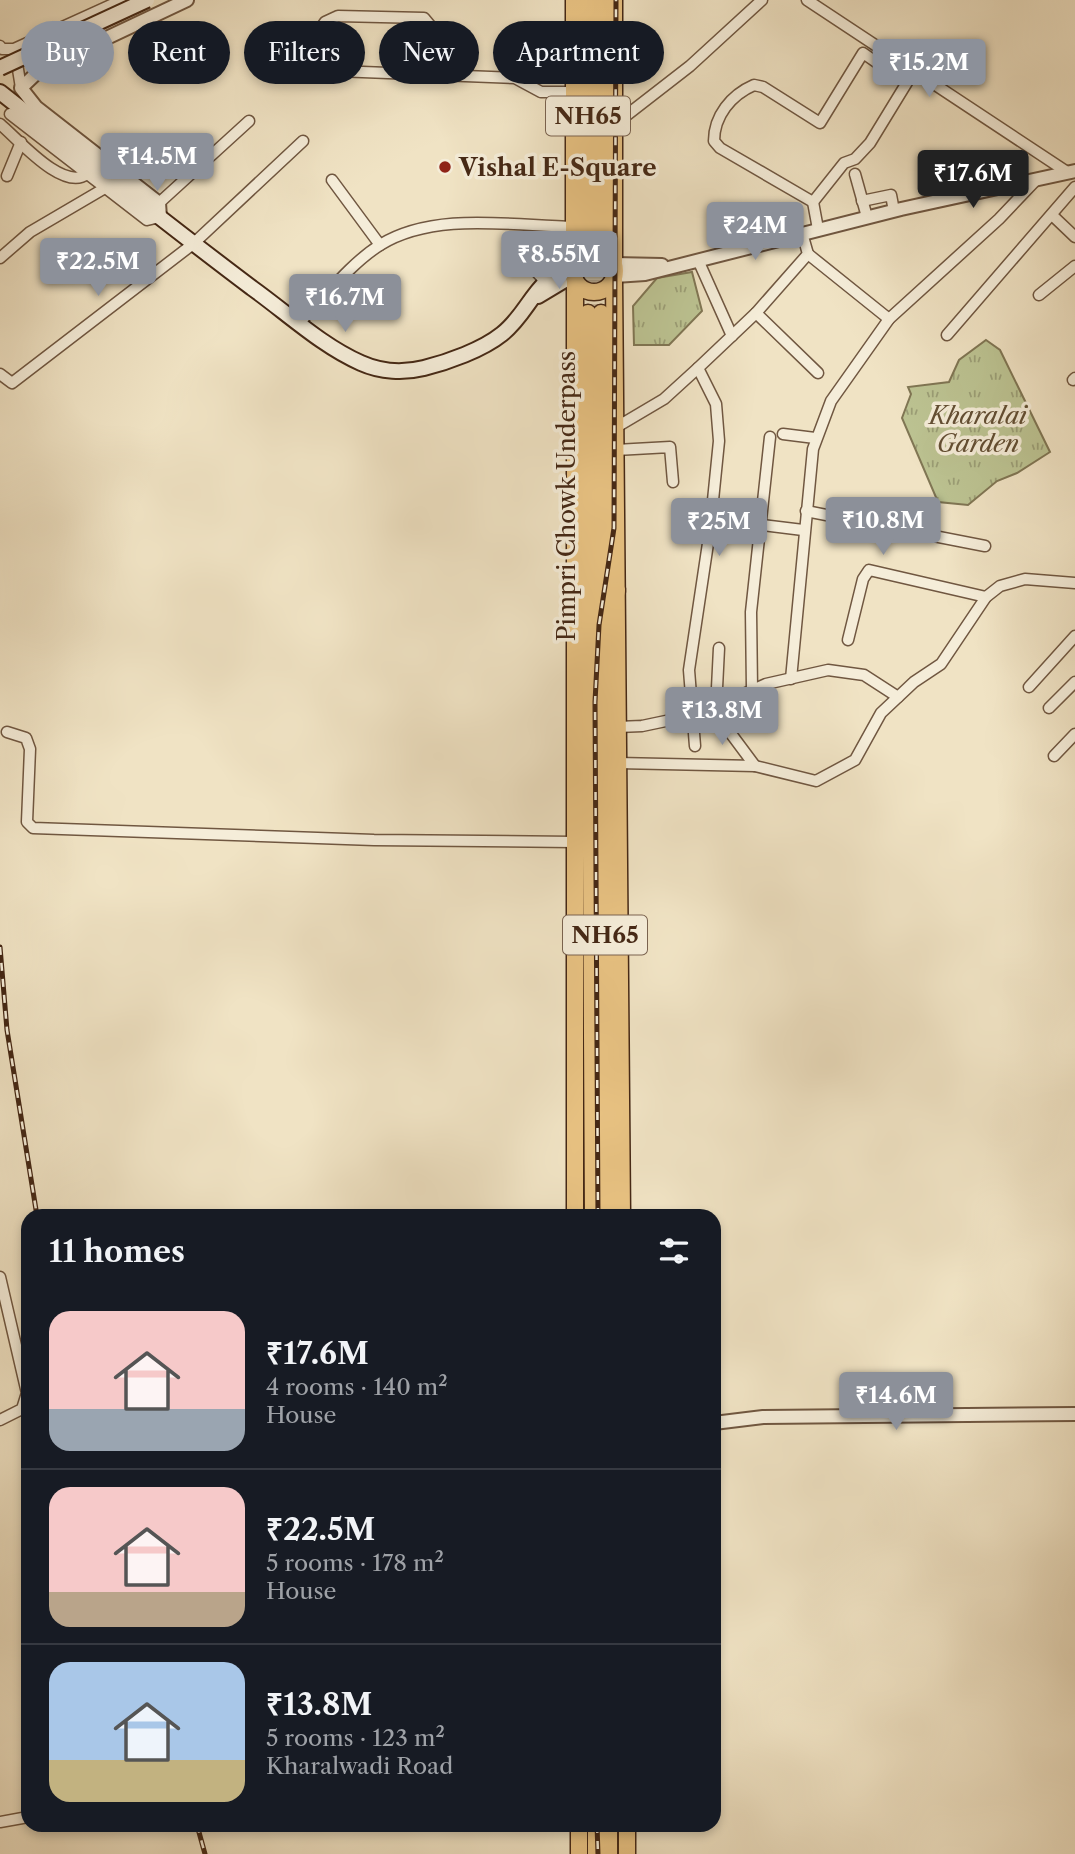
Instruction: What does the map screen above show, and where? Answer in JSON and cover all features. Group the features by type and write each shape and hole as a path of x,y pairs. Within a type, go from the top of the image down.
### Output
{"main road":[{"path":"0,68 147,0"},
{"path":"574,0 574,92 588,231 574,271 575,1209"},
{"name":"NH65","path":"588,0 588,231"},
{"name":"NH65","path":"588,231 600,0"},
{"path":"614,0 622,1209"},
{"path":"0,92 132,195 160,210 193,244 300,323 362,364 408,371 433,365 492,340 503,333 545,281 556,272 574,271"},
{"path":"533,299 574,271 582,253 594,250 606,253 614,270 606,288 595,292 583,289 574,271"},
{"name":"Pimpri Chowk Underpass","path":"589,678 595,313 603,654"},
{"path":"603,654 617,590"},
{"path":"575,632 589,678"},
{"name":"NH65","path":"603,654 607,1209"},
{"name":"NH65","path":"589,678 593,1209"},
{"path":"579,1832 579,1854"},
{"path":"596,1832 596,1854"},
{"path":"609,1832 609,1854"},
{"path":"627,1832 627,1854"}],"street":[{"path":"0,46 2,50 14,50 122,0"},
{"path":"21,88 41,69 187,0"},
{"path":"614,125 635,112 698,59 762,0"},
{"path":"807,0 1071,171"},
{"path":"338,16 424,18 433,30 436,74 337,71 320,57 316,35 326,22 338,16"},
{"path":"14,50 21,88 36,107 160,210"},
{"path":"813,202 720,148 714,141 714,131 725,106 754,85 762,87 820,123 863,53 906,83"},
{"path":"818,229 813,202 844,163 855,159 870,143 914,71"},
{"path":"479,76 515,78 541,92 574,92"},
{"path":"10,114 146,220 160,210 249,121"},
{"path":"0,124 63,176 74,179 87,174"},
{"path":"0,374 12,383 193,244 303,141"},
{"path":"7,176 21,142"},
{"path":"614,270 645,274 670,265 867,217 1071,171"},
{"path":"855,174 867,217"},
{"path":"791,679 803,530 815,438 831,401 889,318 999,219 1038,178"},
{"path":"332,180 380,245"},
{"path":"947,335 1053,216 1075,187"},
{"path":"0,258 30,232 105,188"},
{"path":"862,201 891,195 894,211"},
{"path":"1053,216 1075,237"},
{"path":"300,323 380,245 414,231 450,224 588,231"},
{"path":"802,233 808,254 889,318"},
{"path":"615,428 664,399 756,313 808,254"},
{"path":"698,260 732,337"},
{"path":"528,264 545,281"},
{"path":"1039,295 1075,266"},
{"path":"756,313 818,373"},
{"path":"695,746 696,715 689,670 713,507 719,441 716,404 698,368"},
{"path":"783,434 815,438"},
{"path":"752,689 751,612 770,437"},
{"path":"616,450 670,447 673,482"},
{"path":"806,511 985,546"},
{"path":"762,525 803,530"},
{"path":"848,640 863,579 869,570 986,597"},
{"path":"618,763 755,766 816,781 855,760 881,713 941,664 986,597 1000,586 1025,579 1075,583"},
{"path":"1029,687 1075,636"},
{"path":"716,708 719,648"},
{"path":"618,727 642,726 696,715 752,689 828,670 851,671 876,681 898,697"},
{"path":"1049,708 1075,682"},
{"path":"696,715 726,727 755,766"},
{"path":"6,732 26,738 30,749 27,821 33,828 374,840 574,842"},
{"path":"1054,756 1075,734"},
{"path":"0,1277 21,1367"},
{"path":"0,1420 21,1410"},
{"path":"721,1422 763,1417 1075,1414"},
{"path":"0,1822 21,1818"}],"green space":[{"path":"692,272 702,311 669,345 634,345 633,306 657,278"},
{"name":"Kharalai Garden","path":"986,340 1000,350 1050,452 1017,473 997,481 968,505 938,502 902,418 911,394 908,387 949,382 959,360"}],"tunnel":[{"path":"588,232 588,313"},
{"path":"600,232 601,313"}],"railway":[{"path":"598,1209 595,702 599,625 614,528 616,0"},
{"path":"0,947 7,1030 36,1209"},
{"path":"199,1832 205,1854"},
{"path":"597,1832 598,1854"}],"place":[{"name":"Vishal E-Square","path":"445,167"}]}
